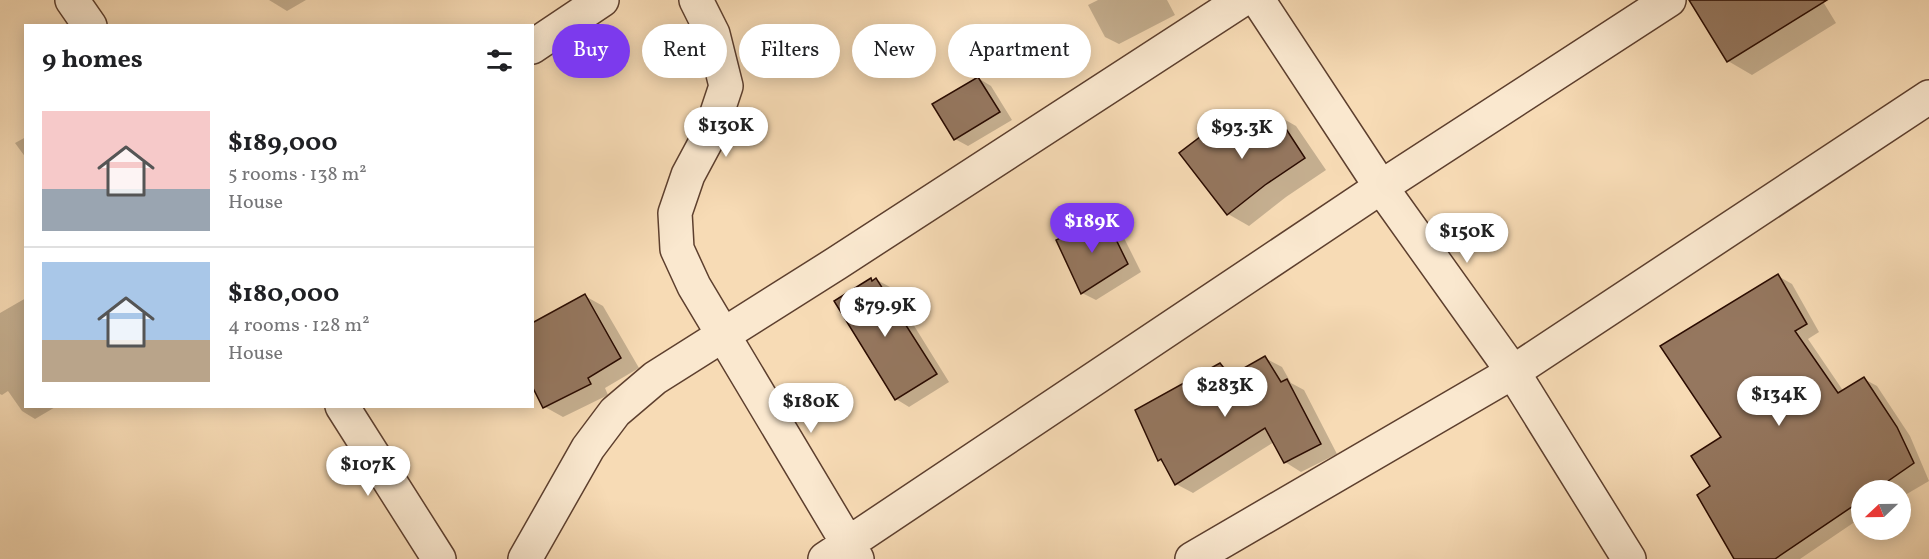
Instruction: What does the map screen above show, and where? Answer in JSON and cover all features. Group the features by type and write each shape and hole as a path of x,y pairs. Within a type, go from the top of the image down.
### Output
{"street":[{"path":"72,0 89,24"},
{"path":"534,46 602,0"},
{"path":"696,0 713,34 726,86 710,134 688,175 675,213 677,249 694,286 843,554 1381,187 1669,0"},
{"path":"525,559 588,448 615,412 655,378 1242,0"},
{"path":"1258,0 1381,187 1513,372 1629,559"},
{"path":"1192,559 1513,372 1929,98"},
{"path":"343,408 439,559"}],"building":[{"path":"1689,0 1827,0 1727,62"},
{"path":"979,78 1000,112 954,140 932,104"},
{"path":"1275,112 1305,158 1265,185 1227,215 1179,153 1221,121 1235,140"},
{"path":"1105,217 1128,264 1081,294 1056,240"},
{"path":"1778,274 1807,324 1795,331 1838,393 1864,377 1897,427 1914,463 1889,480 1851,480 1851,507 1775,559 1734,559 1697,495 1710,486 1691,456 1721,437 1660,346"},
{"path":"871,278 872,281 876,278 937,374 895,400 834,301"},
{"path":"585,294 621,358 588,378 591,384 543,408 534,390 534,322"},
{"path":"1265,356 1281,382 1287,379 1321,444 1284,463 1265,428 1175,485 1161,459 1158,461 1135,410 1220,363 1230,376"}]}
